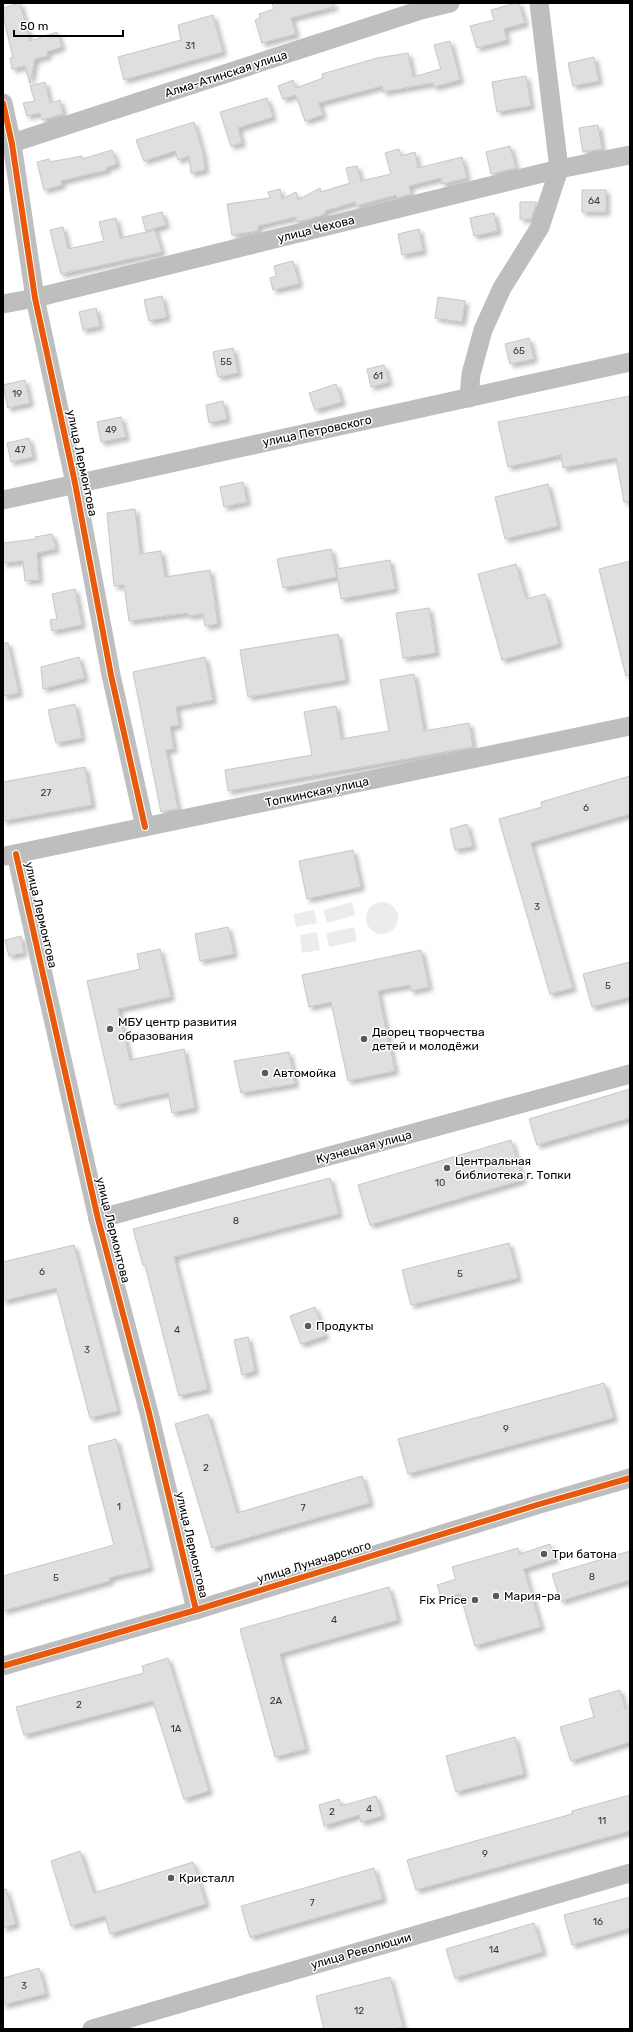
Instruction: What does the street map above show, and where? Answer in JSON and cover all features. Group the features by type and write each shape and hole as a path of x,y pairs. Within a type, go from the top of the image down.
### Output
{"street":[{"name":"Алма-Атинская улица","path":"8,145 414,13 450,3"},
{"path":"469,398 471,374 483,330 502,288 540,227 560,169 539,3"},
{"name":"улица Лермонтова","path":"3,103 8,145 35,298 75,483 111,675 145,827"},
{"name":"улица Чехова","path":"3,304 35,298 560,169 630,155"},
{"name":"улица Петровского","path":"3,500 630,362"},
{"name":"Топкинская улица","path":"9,855 630,726"},
{"name":"улица Лермонтова","path":"9,855 98,1220 149,1413 196,1610"},
{"name":"Кузнецкая улица","path":"98,1220 630,1074"},
{"name":"улица Луначарского","path":"3,1666 196,1610 540,1504 630,1478"},
{"name":"улица Революции","path":"92,2029 630,1873"}],"shaded area":[{"path":"352,902 355,915 327,923 323,910"},
{"path":"379,902 385,902 394,906 398,918 394,930 385,934 379,934 370,930 366,921 366,915 370,906"},
{"path":"314,910 317,923 296,927 294,914"},
{"path":"354,927 357,941 329,947 326,933"},
{"path":"317,932 320,950 302,953 300,935"}],"building":[{"path":"20,3 30,41 57,32 62,47 47,52 48,56 35,59 30,84 25,66 12,69 10,58 13,58 3,15 3,8"},
{"path":"272,3 334,3 334,7 291,18 296,34 262,43 255,20 260,18 259,14 274,9"},
{"path":"519,3 525,23 504,29 507,40 477,48 470,26 494,20 491,10"},
{"path":"213,15 223,52 124,80 118,57 181,40 178,25"},
{"path":"450,41 460,80 434,87 433,83 383,92 382,86 319,103 323,115 305,121 296,95 283,99 278,86 293,80 296,88 323,78 322,74 377,58 408,53 413,77 441,69 434,45"},
{"path":"594,57 599,81 573,86 568,63"},
{"path":"526,76 531,106 497,112 492,82"},
{"path":"45,82 50,103 60,100 63,114 42,120 40,113 27,116 23,103 35,101 30,86"},
{"path":"267,98 273,117 238,128 242,143 231,146 220,112"},
{"path":"194,122 203,153 205,170 191,173 189,156 178,160 175,151 144,161 136,140"},
{"path":"598,125 602,149 583,152 579,128"},
{"path":"510,146 516,168 491,174 486,152"},
{"path":"399,149 401,156 415,152 418,168 462,157 467,178 442,184 441,178 409,186 411,194 397,198 396,195 356,206 355,202 325,211 325,214 313,218 297,222 295,217 258,226 258,231 232,235 227,204 270,198 268,192 280,189 282,199 296,192 298,200 320,188 321,192 350,183 346,168 357,166 361,181 391,174 385,153"},
{"path":"112,150 117,164 106,168 107,170 61,181 62,185 44,190 37,162 49,159 50,162 82,156 82,159"},
{"path":"582,190 606,190 606,212 582,212"},
{"path":"520,202 537,202 531,219 520,219"},
{"path":"162,212 166,225 146,231 142,217"},
{"path":"494,213 498,231 474,236 470,218"},
{"path":"116,218 120,238 155,230 162,252 61,274 50,230 63,227 68,249 104,241 99,222"},
{"path":"419,229 423,251 402,255 398,234"},
{"path":"293,261 299,284 273,290 270,278 276,276 274,266"},
{"path":"162,296 167,317 149,321 144,300"},
{"path":"438,297 465,301 462,322 435,318"},
{"path":"96,308 100,326 83,330 79,312"},
{"path":"529,338 534,359 510,364 505,344"},
{"path":"233,348 238,373 218,377 213,352"},
{"path":"384,365 389,382 371,387 367,369"},
{"path":"25,380 30,403 8,408 3,385"},
{"path":"336,384 342,402 315,410 309,393"},
{"path":"630,396 630,501 624,502 616,458 563,468 561,455 508,467 498,422"},
{"path":"223,401 227,419 209,423 206,405"},
{"path":"121,417 126,437 101,442 97,422"},
{"path":"29,438 33,457 11,462 7,443"},
{"path":"243,482 247,502 224,507 220,487"},
{"path":"548,484 558,526 505,539 495,497"},
{"path":"135,509 140,554 161,551 165,577 210,570 218,624 205,626 203,614 188,616 188,613 129,621 124,585 114,586 107,513"},
{"path":"52,534 56,549 37,553 39,580 25,581 23,561 3,563 3,543 36,539 35,537"},
{"path":"331,549 337,577 283,588 277,559"},
{"path":"390,560 395,589 341,599 336,569"},
{"path":"630,561 630,675 626,676 599,569"},
{"path":"516,564 526,599 545,594 559,644 502,660 478,574"},
{"path":"75,589 82,625 52,631 50,620 57,619 52,594"},
{"path":"429,608 436,653 403,658 396,613"},
{"path":"338,634 346,680 248,697 240,650"},
{"path":"3,643 8,643 19,693 3,696"},
{"path":"79,657 85,678 43,689 41,667"},
{"path":"205,657 213,700 176,707 179,725 170,727 174,749 166,750 178,809 161,812 133,672"},
{"path":"414,674 424,731 469,723 473,747 228,791 225,770 312,755 304,712 336,706 341,739 389,731 380,680"},
{"path":"75,704 82,738 56,743 48,710"},
{"path":"85,767 92,805 3,821 3,782"},
{"path":"630,776 630,814 531,843 573,988 550,994 499,819 542,807 541,802"},
{"path":"467,824 473,846 455,850 450,829"},
{"path":"353,850 361,887 307,899 299,861"},
{"path":"228,927 234,954 200,961 195,934"},
{"path":"21,936 24,953 9,956 5,940"},
{"name":"МБУ центр развития образования","path":"160,949 171,997 118,1009 130,1060 184,1049 195,1108 172,1113 168,1093 115,1105 87,981 140,969 137,954"},
{"name":"Дворец творчества детей и молодёжи","path":"421,950 429,987 411,991 410,985 378,991 395,1071 348,1081 331,1002 309,1007 302,975"},
{"path":"630,962 630,997 592,1007 583,974"},
{"name":"Автомойка","path":"289,1052 295,1084 241,1093 234,1061"},
{"path":"630,1089 630,1118 537,1145 529,1119"},
{"path":"511,1140 523,1180 370,1225 358,1185"},
{"path":"330,1178 339,1214 174,1257 208,1389 179,1396 145,1265 143,1265 133,1229"},
{"path":"509,1243 518,1278 411,1305 402,1270"},
{"path":"74,1245 118,1411 90,1418 56,1288 3,1301 3,1262"},
{"name":"Продукты","path":"315,1307 325,1336 301,1344 290,1316"},
{"path":"248,1337 255,1371 242,1375 234,1340"},
{"path":"604,1383 614,1418 408,1474 398,1439"},
{"path":"208,1414 237,1513 362,1476 370,1503 212,1548 175,1424"},
{"path":"116,1439 150,1568 109,1578 110,1581 3,1611 3,1576 114,1545 88,1446"},
{"name":"Мария-ра","path":"550,1544 555,1559 524,1569 541,1627 475,1646 460,1594 442,1599 437,1585 456,1579 452,1567 518,1548 520,1554"},
{"path":"630,1551 630,1580 561,1601 552,1574"},
{"path":"389,1587 398,1620 280,1654 306,1749 275,1757 240,1629"},
{"path":"168,1658 209,1791 184,1799 153,1701 24,1735 16,1707 144,1673 142,1666"},
{"path":"620,1690 625,1709 630,1707 630,1742 571,1761 560,1727 594,1717 589,1699"},
{"path":"515,1737 524,1774 456,1792 446,1756"},
{"path":"630,1795 630,1831 416,1890 407,1860 572,1814 572,1811"},
{"path":"376,1796 382,1816 361,1822 359,1815 324,1826 319,1805 339,1799 341,1806"},
{"name":"Кристалл","path":"80,1851 94,1893 193,1862 206,1904 110,1934 105,1916 71,1926 51,1861"},
{"path":"374,1868 383,1899 250,1937 241,1906"},
{"path":"6,1889 16,1924 3,1928 3,1890"},
{"path":"630,1897 630,1928 572,1945 564,1915"},
{"path":"534,1923 543,1952 455,1978 446,1949"},
{"path":"39,1968 46,1994 3,2005 3,1978"},
{"path":"390,1977 403,2027 394,2029 324,2029 316,1996"}],"cycle path":[{"path":"3,103 12,144 35,298 75,483 111,675 145,827"},
{"path":"16,854 98,1219 149,1413 196,1610"},
{"path":"3,1666 196,1610 540,1504 630,1478"}],"place":[{"name":"МБУ центр развития образования","path":"110,1029"},
{"name":"Дворец творчества детей и молодёжи","path":"364,1039"},
{"name":"Автомойка","path":"265,1073"},
{"name":"Центральная библиотека г. Топки","path":"447,1168"},
{"name":"Продукты","path":"308,1326"},
{"name":"Три батона","path":"544,1554"},
{"name":"Мария-ра","path":"496,1596"},
{"name":"Fix Price","path":"475,1600"},
{"name":"Кристалл","path":"171,1878"}]}
